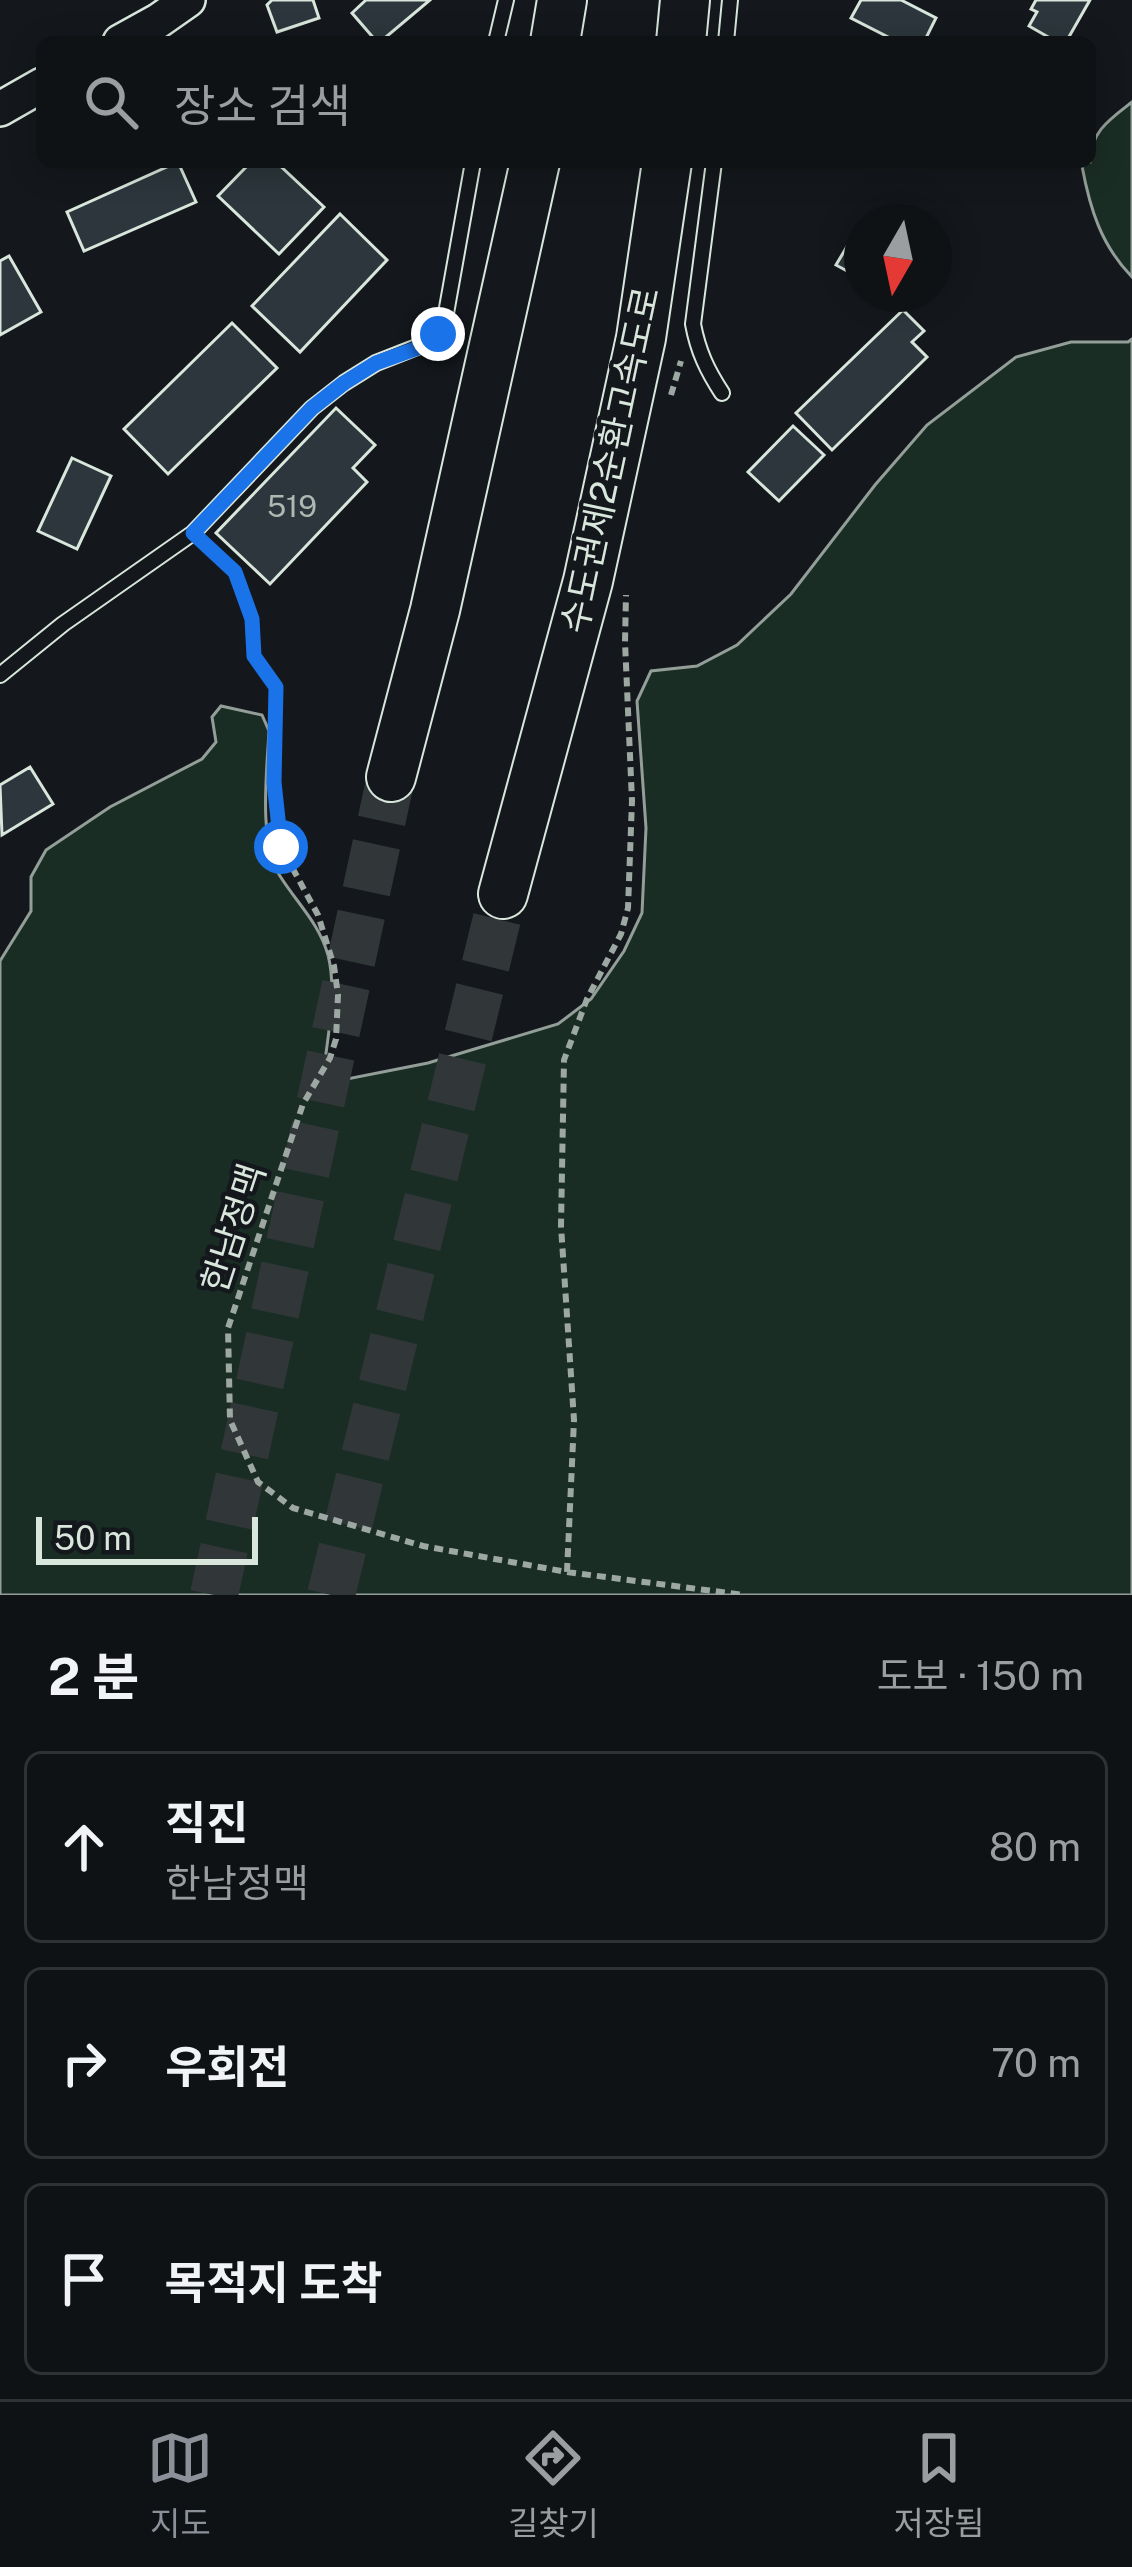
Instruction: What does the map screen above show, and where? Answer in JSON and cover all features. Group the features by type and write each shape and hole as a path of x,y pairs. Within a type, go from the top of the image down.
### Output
{"highway":[{"path":"556,36 562,0"},
{"path":"681,36 685,0"},
{"path":"392,777 435,610 534,168"},
{"name":"수도권제2순환고속도로","path":"503,894 588,581 641,338 666,168"}],"street":[{"path":"131,36 188,0"},
{"path":"0,109 36,88"}],"lane":[{"path":"497,36 506,0"},
{"path":"727,36 730,0"},
{"path":"0,675 63,624 193,533 312,408 344,383 438,334 445,319 472,168"},
{"path":"713,168 693,324 697,348 722,394"}],"path":[{"path":"669,402 693,324"},
{"name":"한남정맥","path":"193,533 235,572 252,619 254,656 276,687 274,782 281,847 318,915 338,995 330,1058 303,1104 228,1328 230,1420 258,1482 293,1508 423,1546 567,1572 744,1595"},
{"path":"567,1572 574,1420 561,1226 564,1060 586,999 621,934 628,908 632,844 625,642 628,578"}],"green space":[{"path":"1132,102 1132,277 1098,226 1082,168 1096,168 1096,138"},
{"path":"1132,339 1132,1595 0,1595 0,961 31,911 31,877 46,850 110,807 202,759 216,742 212,717 221,706 262,715 269,731 266,805 273,861 319,933 331,970 322,1084 428,1063 558,1024 591,999 624,951 642,913 646,828 637,701 651,671 697,666 737,645 791,594 927,425 1016,357 1071,342"}],"building":[{"path":"272,0 313,0 319,18 277,32 267,5"},
{"path":"366,0 430,0 387,36 372,36 352,13"},
{"path":"861,0 901,0 936,18 927,36 886,36 851,18"},
{"path":"1036,0 1090,0 1069,36 1046,36 1029,26 1037,12 1031,9"},
{"path":"165,168 181,168 196,202 84,251 67,212"},
{"path":"245,168 282,168 324,207 279,254 218,196"},
{"path":"340,214 387,260 300,352 252,306"},
{"path":"9,256 41,312 0,335 0,261"},
{"path":"901,312 924,331 912,342 927,357 832,450 796,413"},
{"path":"232,323 277,368 168,474 124,429"},
{"path":"336,408 375,445 353,468 367,482 270,584 216,533"},
{"path":"793,426 824,455 779,501 748,472"},
{"path":"72,458 111,476 77,549 38,531"},
{"path":"30,767 53,804 2,835 0,785"}],"tunnel":[{"path":"214,1595 391,777"},
{"path":"331,1595 503,894"}],"route":[{"path":"281,847 274,782 276,687 254,656 252,619 235,572 193,533 312,408 376,363 428,343 438,334"}]}
